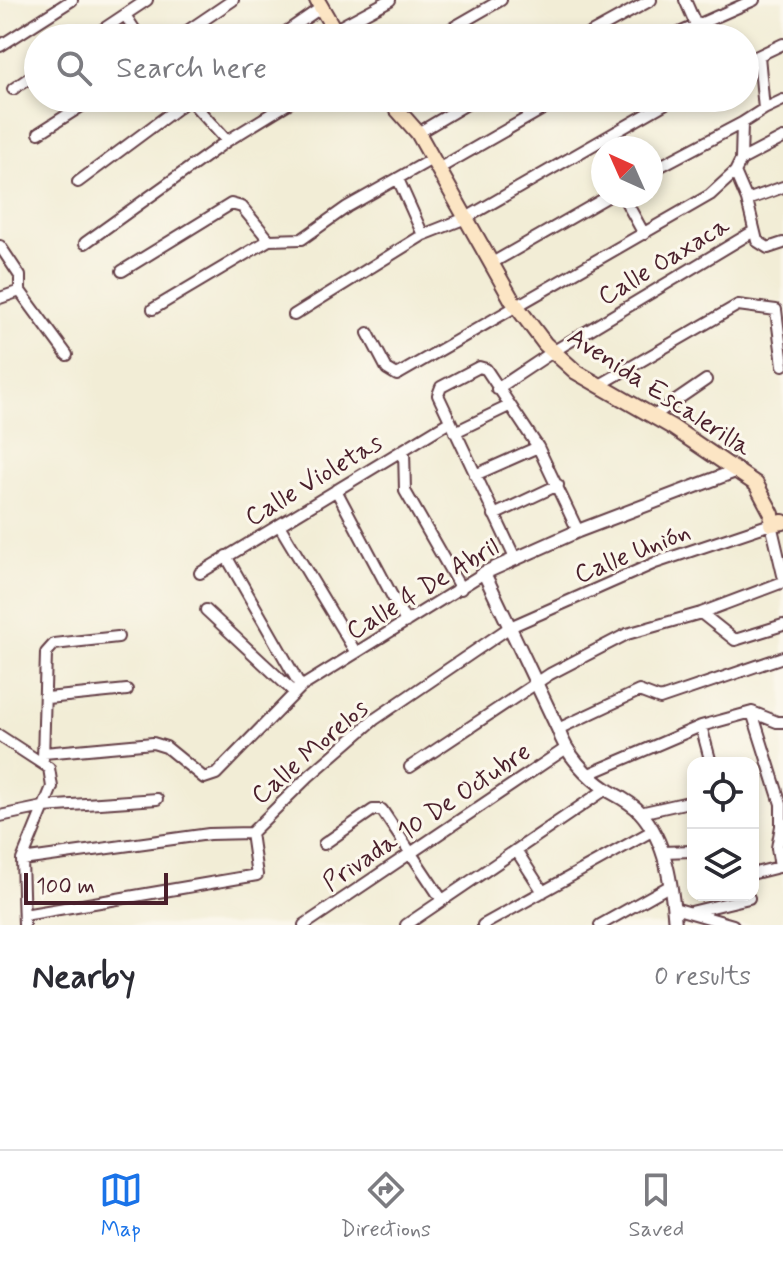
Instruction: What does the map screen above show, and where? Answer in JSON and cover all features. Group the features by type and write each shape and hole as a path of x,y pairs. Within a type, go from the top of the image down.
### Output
{"main road":[{"path":"320,4 331,24"},
{"name":"Avenida Escalerilla","path":"399,112 418,133 518,307 554,351 576,372 738,470 756,484 777,523"}],"street":[{"path":"34,24 72,0"},
{"path":"111,24 147,0"},
{"path":"198,24 233,0"},
{"path":"353,24 390,0"},
{"path":"459,24 501,0"},
{"path":"607,24 651,0"},
{"path":"685,0 696,24"},
{"path":"698,24 754,0"},
{"path":"295,24 320,4"},
{"path":"125,15 131,24"},
{"path":"0,46 24,31"},
{"path":"764,109 759,56 783,44"},
{"path":"13,89 24,82"},
{"path":"663,165 783,100"},
{"path":"39,133 72,112"},
{"path":"78,182 170,112"},
{"path":"201,112 227,141"},
{"path":"85,243 227,141 274,112"},
{"path":"418,133 453,112"},
{"path":"153,309 269,240 302,239 347,207 398,179 435,164 535,112"},
{"path":"294,315 423,235 466,218 651,112"},
{"path":"368,333 387,369 397,375 710,195 735,172 741,160 742,123"},
{"path":"741,160 783,138"},
{"path":"735,172 747,200 756,236"},
{"path":"398,179 423,235"},
{"path":"747,200 783,187"},
{"path":"122,271 231,204 242,207 269,240"},
{"path":"492,263 591,206"},
{"path":"630,208 644,234"},
{"name":"Calle Oaxaca","path":"497,389 554,351 756,236 768,248 783,243"},
{"path":"0,246 20,276 20,291 67,355"},
{"path":"0,298 20,291"},
{"path":"598,386 738,305 779,307 783,365"},
{"path":"515,558 438,395 441,387 479,367 486,369 538,447 578,531"},
{"path":"652,417 706,380"},
{"name":"Calle Violetas","path":"200,573 404,450 452,427 509,406"},
{"path":"475,475 538,447"},
{"path":"404,450 405,491 461,589"},
{"name":"Calle 4 De Abril","path":"44,758 153,743 166,747 204,778 216,774 298,690 484,573 578,531 738,470"},
{"path":"494,515 558,485"},
{"path":"336,490 406,622"},
{"path":"777,523 783,575"},
{"name":"Calle Unión","path":"510,627 655,563 777,523"},
{"path":"279,525 356,653"},
{"path":"226,556 298,690"},
{"path":"484,573 565,749 606,789 640,813 652,831 662,852 671,885 675,925"},
{"path":"410,767 535,684 627,634 701,613 783,582"},
{"path":"206,610 298,690"},
{"path":"701,613 735,640 783,625"},
{"name":"Calle Morelos","path":"24,920 257,875 251,833 309,776 375,719 510,627"},
{"path":"24,920 22,860 52,787 44,758 46,653 54,644 118,637"},
{"path":"558,729 639,691 660,699 783,657"},
{"path":"47,698 127,690"},
{"path":"752,712 782,804 777,848 782,866 759,872"},
{"path":"589,774 701,726 752,712 783,722"},
{"path":"701,726 709,757"},
{"path":"0,736 44,758"},
{"name":"Privada 10 De Octubre","path":"308,922 565,749"},
{"path":"406,925 606,789"},
{"path":"0,816 43,807 157,799"},
{"path":"640,813 687,802"},
{"path":"324,844 373,810 382,810 442,900"},
{"path":"483,925 652,831"},
{"path":"22,860 209,834 251,833"},
{"path":"516,850 543,892"},
{"path":"662,852 687,851"},
{"path":"600,925 671,885"},
{"path":"689,912 736,901"},
{"path":"674,908 733,925"}]}
